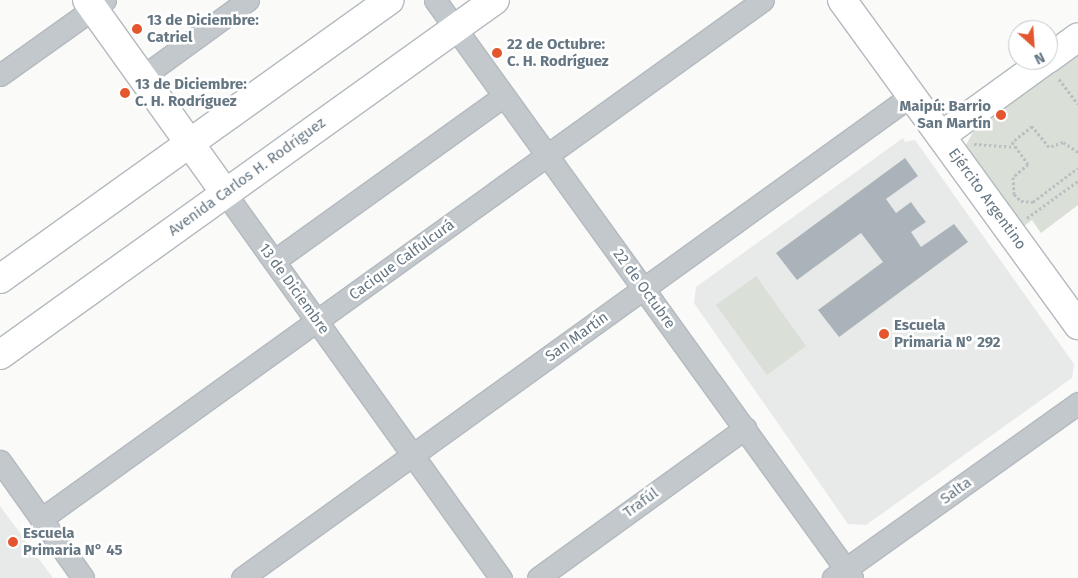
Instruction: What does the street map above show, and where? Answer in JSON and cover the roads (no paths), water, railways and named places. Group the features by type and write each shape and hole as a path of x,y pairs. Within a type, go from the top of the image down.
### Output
{"main road":[{"path":"0,279 389,0"},
{"name":"Avenida Carlos H. Rodríguez","path":"0,355 495,0"},
{"name":"Ejército Argentino","path":"842,0 1078,325"},
{"name":"13 de Diciembre","path":"95,3 142,77 225,193"},
{"path":"1058,57 1078,37"},
{"path":"941,136 1042,70"}],"street":[{"path":"142,77 248,0"},
{"name":"22 de Octubre","path":"435,0 745,428 844,575"},
{"name":"Cacique Calfulcurá","path":"41,519 763,0"},
{"path":"0,76 95,3"},
{"path":"274,261 504,96"},
{"name":"San Martín","path":"242,578 912,96"},
{"name":"13 de Diciembre","path":"225,193 501,578"},
{"name":"Salta","path":"844,575 1078,403"},
{"name":"Trafúl","path":"538,578 745,428"},
{"path":"0,461 83,578"}],"place":[{"name":"13 de Diciembre: Catriel","path":"137,29"},
{"name":"22 de Octubre: C. H. Rodríguez","path":"497,53"},
{"name":"13 de Diciembre: C. H. Rodríguez","path":"125,93"},
{"name":"Maipú: Barrio San Martín","path":"1001,115"},
{"name":"Escuela Primaria N° 292","path":"884,334"},
{"name":"Escuela Primaria N° 45","path":"13,542"}]}
